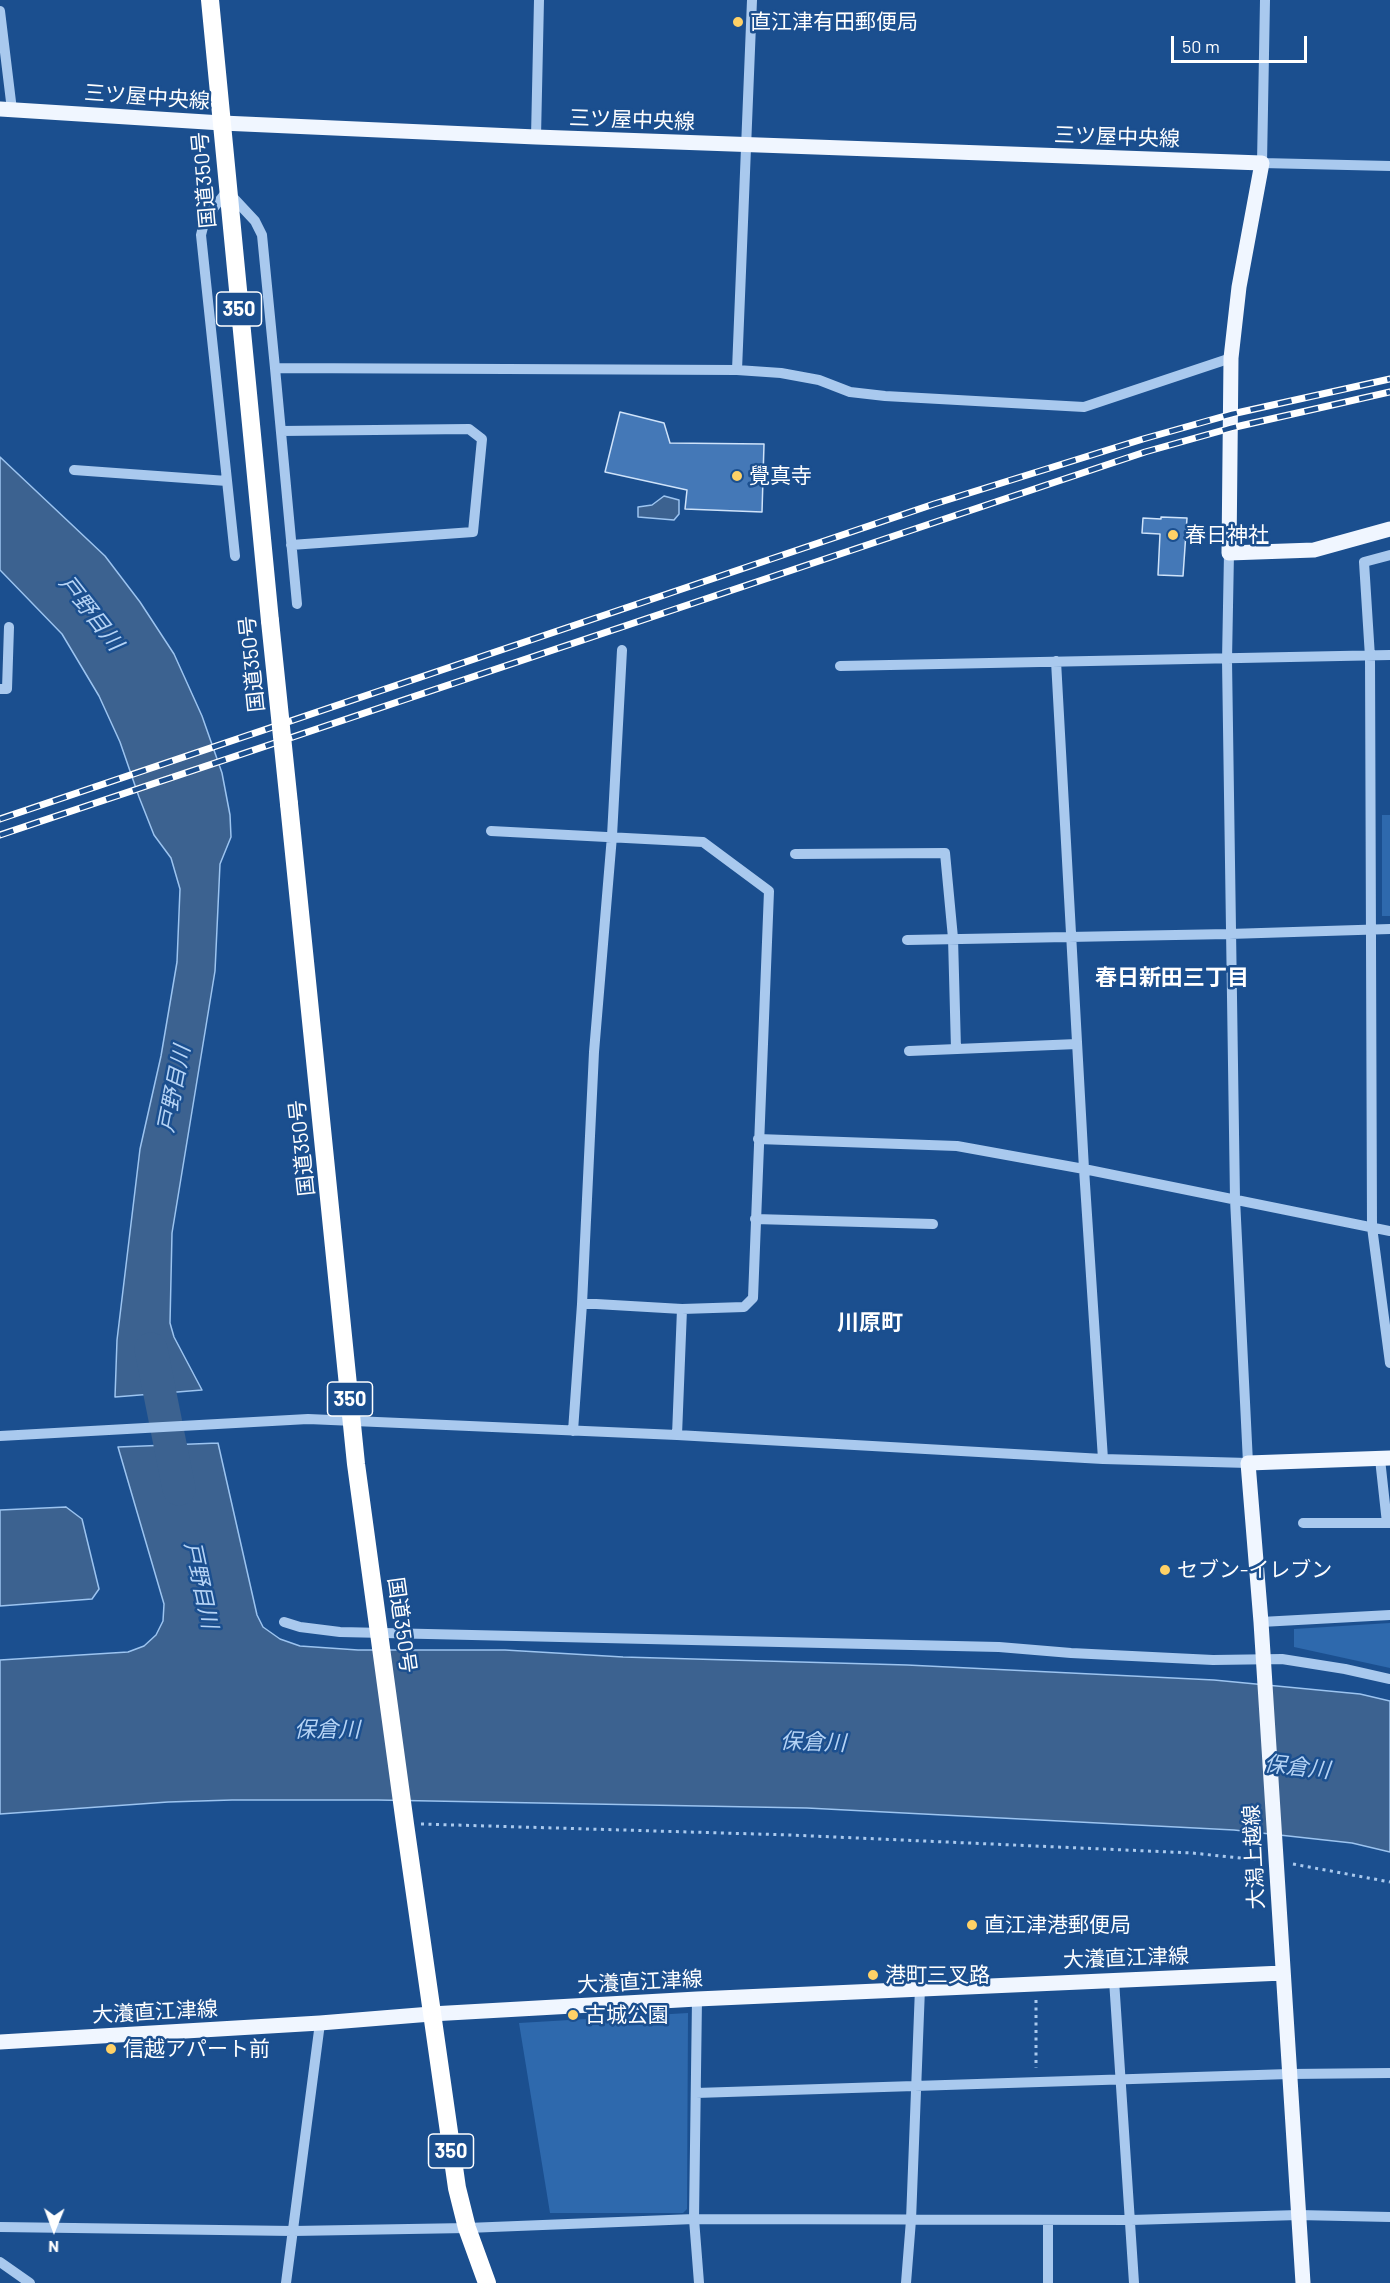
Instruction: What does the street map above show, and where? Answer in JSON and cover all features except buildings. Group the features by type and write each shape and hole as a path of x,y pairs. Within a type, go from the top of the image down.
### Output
{"highway":[{"name":"国道350号","path":"210,0 250,428 352,1421 447,2133 467,2228 487,2283"}],"main road":[{"name":"三ツ屋中央線","path":"6,109 222,123 536,137 1262,164"},
{"path":"1262,164 1239,287 1231,358 1229,553 1314,550 1390,529"},
{"path":"1248,1463 1385,1458"},
{"name":"大潟上越線","path":"1248,1463 1261,1622 1303,2283"},
{"name":"大瀁直江津線","path":"0,2042 697,1999 1283,1973"}],"street":[{"path":"536,137 539,0"},
{"path":"737,370 752,0"},
{"path":"1265,0 1262,164 1390,166"},
{"path":"0,11 6,109"},
{"path":"235,556 201,235 205,219 227,191 255,221 262,235 297,604"},
{"path":"275,368 737,370 781,373 819,380 850,392 885,396 1084,407 1231,358"},
{"path":"281,431 469,429 482,439 473,532 291,545"},
{"path":"74,470 227,481"},
{"path":"0,1436 308,1419 677,1435 1103,1459 1248,1463 1235,1199 1229,934 1227,660 1229,553"},
{"path":"1390,555 1364,562 1370,657 1372,1227 1390,1363"},
{"path":"0,689 7,689 9,627"},
{"path":"573,1431 582,1304 594,1052 612,836 622,650"},
{"path":"840,666 1390,655"},
{"path":"1056,661 1084,1169 1103,1459"},
{"path":"491,831 703,842 769,891 753,1298 744,1307 682,1309 582,1304"},
{"path":"795,854 945,853 953,938 956,1049"},
{"path":"907,940 1390,929"},
{"path":"909,1050 1077,1044"},
{"path":"758,1139 957,1146 1084,1169 1390,1231"},
{"path":"755,1219 933,1224"},
{"path":"677,1435 682,1309"},
{"path":"1303,1523 1389,1523 1385,1458"},
{"path":"1261,1622 1390,1615"},
{"path":"284,1622 300,1627 381,1638 999,1647 1263,1668 1282,1659 1390,1679"},
{"path":"1114,1980 1134,2283"},
{"path":"906,2283 911,2220 920,1988"},
{"path":"697,1999 694,2219 699,2283"},
{"path":"286,2283 320,2023"},
{"path":"696,2093 1289,2074 1390,2073"},
{"path":"0,2227 293,2231 467,2228 694,2219 1131,2220 1298,2215 1390,2217"},
{"path":"1048,2220 1048,2283"},
{"path":"0,2262 30,2283"}],"path":[{"path":"404,1820 1192,1853 1275,1861 1390,1882"},
{"path":"1035,1983 1036,2082"}],"shaded area":[{"path":"1382,815 1390,815 1390,916 1382,916"},
{"path":"1390,1623 1390,1668 1294,1647 1294,1629"},
{"path":"688,2013 687,2209 683,2213 550,2213 519,2023"}],"water":[{"path":"0,457 105,556 140,602 174,654 202,716 222,773 230,815 231,837 220,864 215,971 172,1233 170,1323 174,1337 202,1390 115,1397 117,1340 140,1149 161,1056 177,962 180,889 171,858 154,835 120,742 99,696 62,634 0,570"},
{"path":"664,496 679,500 679,514 674,520 638,517 638,507 652,505"},
{"name":"保倉川","path":"218,1443 257,1615 263,1627 280,1639 300,1646 358,1650 505,1650 623,1657 907,1665 1214,1680 1360,1694 1390,1701 1390,1852 1352,1843 1234,1830 807,1808 378,1800 232,1800 168,1802 0,1814 0,1660 128,1652 144,1646 156,1635 163,1621 164,1604 118,1447"},
{"path":"66,1507 82,1519 99,1589 92,1599 0,1606 0,1510"}],"waterway":[{"name":"戸野目川","path":"151,1349 179,1489"}],"railway":[{"path":"0,819 934,504 1232,414 1390,379"},
{"path":"0,835 1145,452 1231,428 1390,392"}],"place":[{"name":"直江津有田郵便局","path":"738,22"},
{"name":"覺真寺","path":"737,476"},
{"name":"春日神社","path":"1173,535"},
{"name":"セブン-イレブン","path":"1165,1570"},
{"name":"直江津港郵便局","path":"972,1925"},
{"name":"港町三叉路","path":"873,1975"},
{"name":"古城公園","path":"573,2015"},
{"name":"信越アパート前","path":"111,2049"}],"district":[{"name":"春日新田三丁目","path":"1172,978"},
{"name":"川原町","path":"870,1323"}]}
